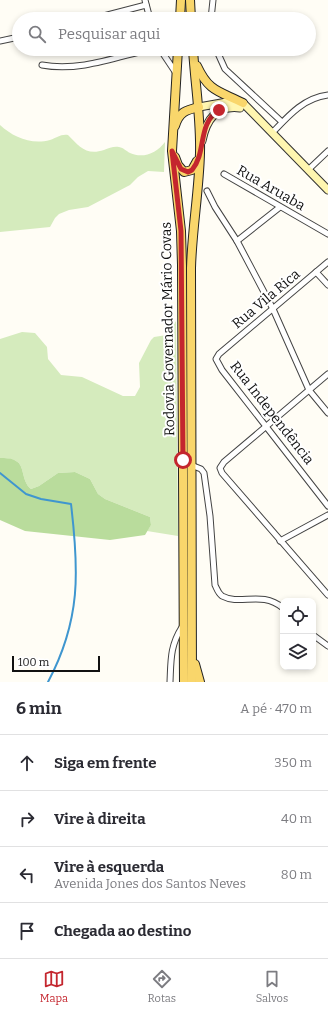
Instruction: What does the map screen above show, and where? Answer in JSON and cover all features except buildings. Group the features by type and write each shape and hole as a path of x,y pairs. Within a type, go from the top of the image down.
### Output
{"main road":[{"path":"180,12 181,0"},
{"path":"190,0 191,12"},
{"name":"Rodovia Governador Mário Covas","path":"178,56 172,151 181,231 182,265 184,587 182,627 183,680"},
{"name":"Rodovia Governador Mário Covas","path":"192,682 191,249 200,152 199,107 194,56"},
{"path":"194,60 203,80 209,86 242,103"},
{"path":"172,135 181,113 199,107"},
{"path":"172,151 181,169 188,172 194,168 200,152"},
{"path":"192,654 200,682"}],"street":[{"path":"212,12 213,0"},
{"path":"116,12 146,3"},
{"path":"0,40 12,38"},
{"path":"42,65 70,67 98,63 124,56"},
{"path":"165,56 177,73"},
{"path":"219,56 225,69 282,122"},
{"path":"273,132 302,104 315,98 328,95"},
{"path":"199,107 227,102 242,103 273,132 328,190"},
{"path":"200,152 206,124 215,113 229,107 241,108 252,112"},
{"path":"308,170 328,151"},
{"name":"Rua Aruaba","path":"224,174 328,234"},
{"path":"207,191 215,207 237,241 272,308 309,390 328,413"},
{"path":"237,241 280,206"},
{"name":"Rua Vila Rica","path":"219,354 328,262"},
{"path":"316,272 328,285"},
{"name":"Rua Independência","path":"219,354 216,359 222,370 328,506"},
{"path":"328,374 224,462 220,468 222,473 328,595"},
{"path":"191,465 201,469 204,473 210,516 215,585 218,592 222,596 266,599 276,602 280,605"},
{"path":"280,541 328,515"},
{"path":"170,682 172,648 174,639 182,627"},
{"path":"316,637 328,646"}],"green space":[{"path":"0,125 11,133 29,141 50,140 68,135 83,149 92,152 117,147 135,155 145,155 154,152 165,142 164,172 148,171 138,177 130,185 88,207 69,210 59,214 50,227 0,232"},
{"path":"176,321 178,536 147,531 151,525 150,517 105,499 98,494 90,479 75,472 58,473 39,486 31,489 26,482 19,463 13,459 0,458 0,339 22,332 35,333 47,347 48,359 61,375 82,377 123,396 135,396 140,387 139,363 151,340 154,337 167,335"},
{"path":"0,458 13,459 19,463 26,482 31,489 39,486 58,473 75,472 90,479 98,494 105,499 150,517 151,525 145,535 110,540 25,531 0,520"}],"waterway":[{"path":"0,473 26,494 41,499 71,504 74,528 76,573 75,595 67,637 48,682"}],"route":[{"path":"183,460 181,231 172,151 178,165 184,172 192,170 196,165 200,152 206,124 219,110"}]}
